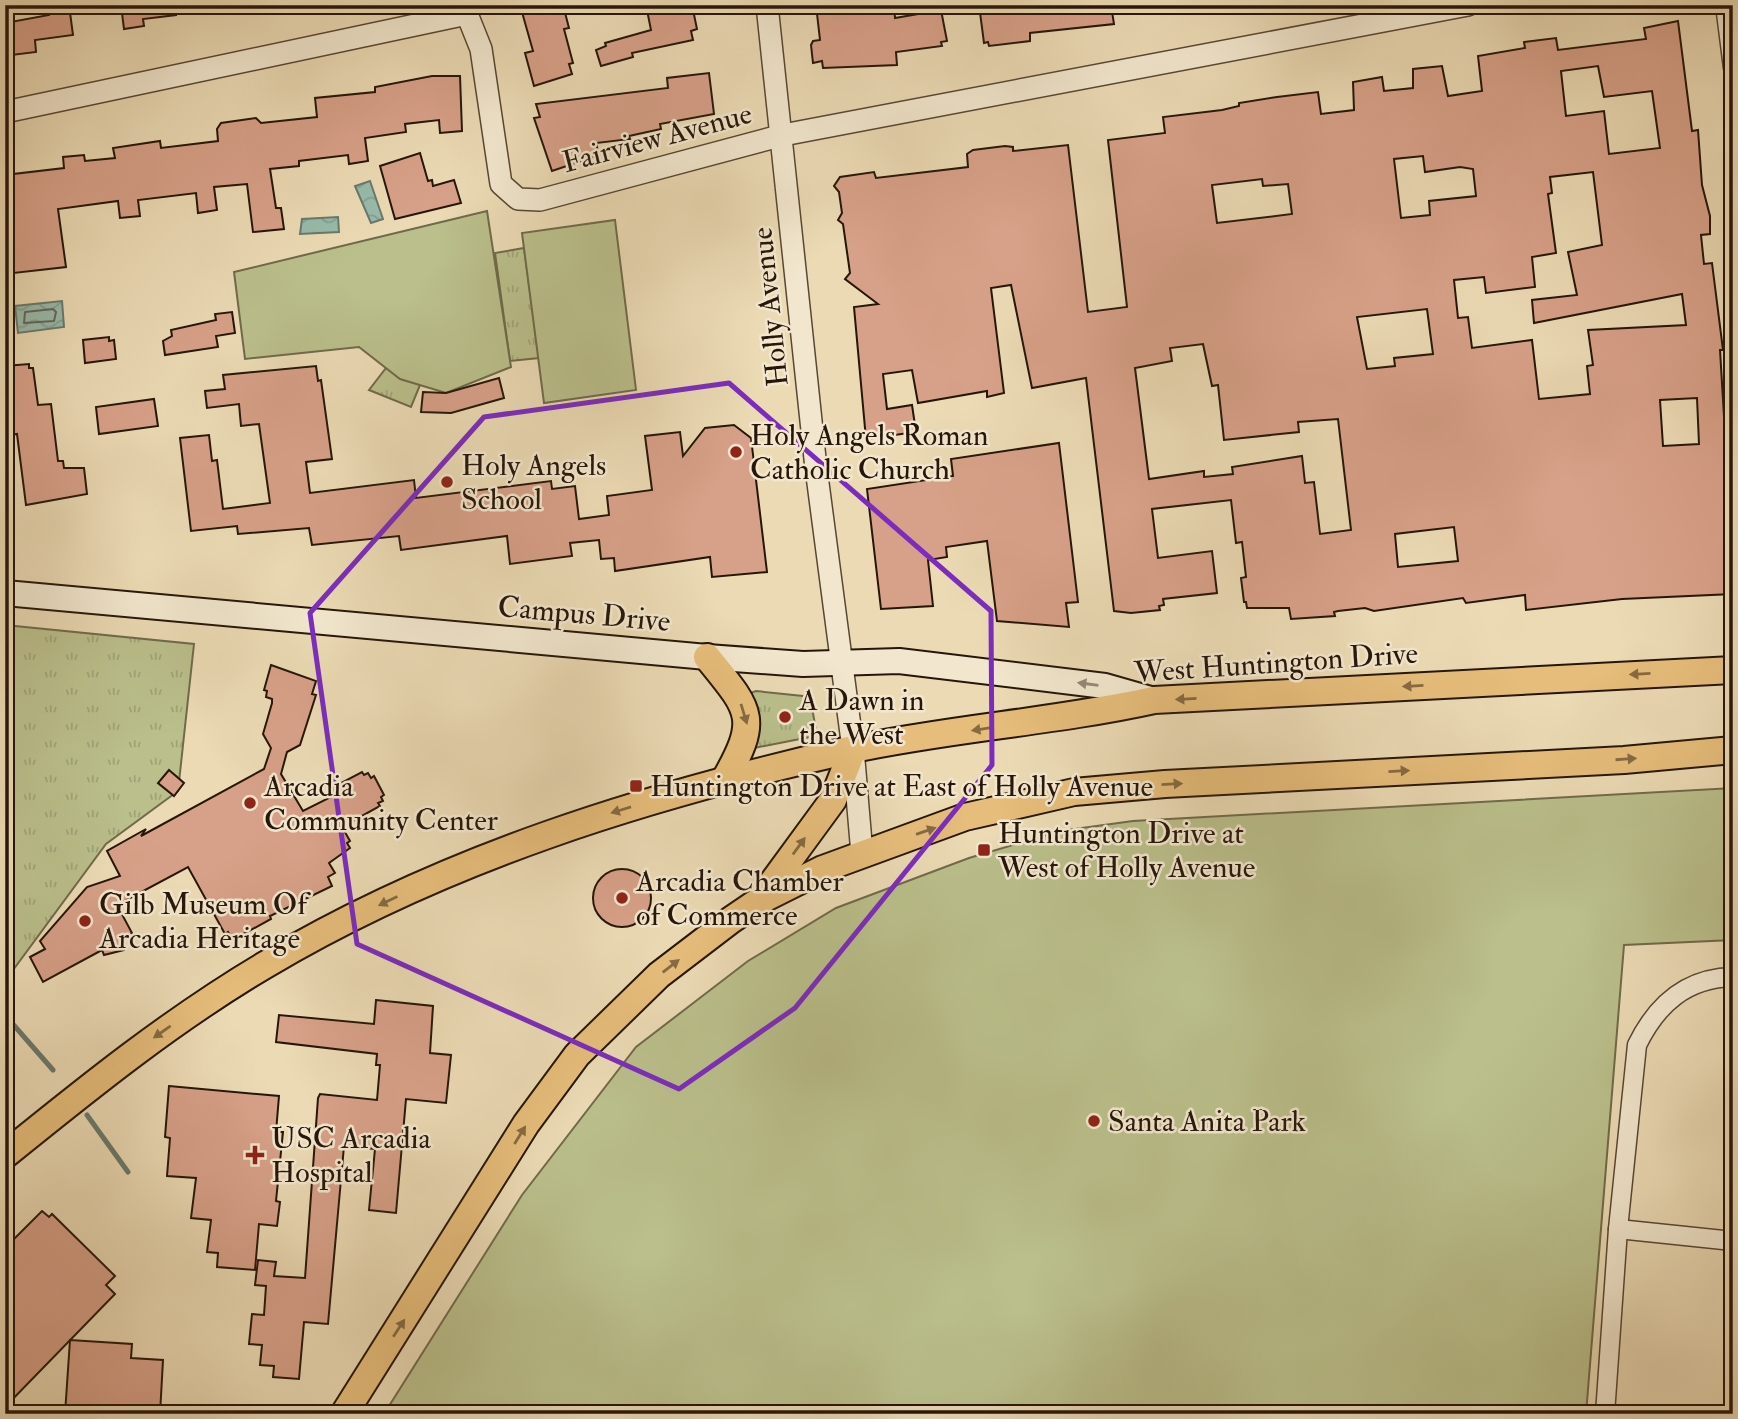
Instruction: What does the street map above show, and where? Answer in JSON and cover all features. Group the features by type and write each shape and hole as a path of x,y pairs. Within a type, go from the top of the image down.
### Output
{"main road":[{"name":"Campus Drive","path":"5,593 707,657 803,664 899,661 1105,686 1154,700"},
{"path":"707,657 737,694 748,721 742,749 724,781"},
{"name":"West Huntington Drive","path":"5,1154 128,1056 176,1022 265,965 337,926 411,890 556,831 724,781 853,750 1105,711 1154,700 1733,670"},
{"path":"1680,672 1733,679"},
{"path":"759,901 833,800 853,750"},
{"path":"344,1414 526,1125 577,1055 659,975 759,901 823,869 1003,806 1085,791 1625,760 1733,750"}],"street":[{"name":"Holly Avenue","path":"767,5 783,135 816,468 843,661 862,854"},
{"name":"Fairview Avenue","path":"5,112 467,14 481,48 501,184 518,199 540,200 783,135 1468,5"},
{"path":"1725,5 1733,68"},
{"path":"1605,1414 1618,1229 1637,1045 1653,1016 1675,995 1707,978 1733,977"},
{"path":"1618,1229 1733,1241"}],"highlighted area":[{"path":"729,383 991,611 992,765 795,1008 679,1089 357,944 310,613 484,417"}],"green space":[{"path":"487,211 511,367 446,393 400,379 359,347 245,359 234,272"},
{"path":"615,220 636,390 544,403 522,233"},
{"path":"524,248 539,358 510,361 495,253"},
{"path":"386,368 420,385 411,407 369,390"},
{"path":"5,625 194,644 178,791 106,844 5,981"},
{"path":"756,691 803,696 811,702 816,730 810,737 754,748 757,710 750,693"},
{"name":"Santa Anita Park","path":"1733,788 1733,940 1624,945 1586,1414 384,1414 522,1195 636,1047 748,961 836,908 969,858 1060,831 1133,821"}],"water":[{"path":"370,181 383,219 371,223 355,186"},
{"path":"338,217 339,232 300,234 302,219"},
{"path":"62,301 64,327 18,333 15,306"}],"building":[{"path":"48,5 69,5 73,35 35,40 36,52 12,55 11,47 5,47 5,23 49,15"},
{"path":"121,5 176,5 176,15 143,19 144,26 124,29"},
{"path":"520,5 563,5 569,28 564,29 573,63 569,64 572,74 534,86 525,53 533,51"},
{"path":"646,5 692,5 697,29 691,31 693,40 632,53 633,57 601,66 596,50 606,46 605,43 651,30"},
{"path":"816,5 894,5 895,18 941,10 947,41 941,42 942,46 896,52 897,65 823,68 822,61 813,63 811,45 813,41 820,40"},
{"path":"979,5 1111,5 1114,24 1030,33 1030,41 989,46 988,42 984,43"},
{"path":"1678,21 1692,131 1698,130 1702,185 1710,216 1710,234 1701,235 1704,264 1712,263 1723,350 1720,350 1728,483 1733,483 1733,594 1622,599 1526,610 1525,595 1466,603 1463,598 1374,611 1365,608 1338,611 1334,612 1335,616 1291,619 1289,608 1247,608 1241,578 1246,577 1242,542 1236,543 1231,500 1152,509 1158,558 1212,551 1217,593 1163,599 1164,605 1159,606 1160,610 1131,613 1114,611 1086,378 1032,388 1011,285 991,288 1004,393 987,397 987,391 918,403 912,370 883,374 887,409 912,405 916,432 866,439 854,307 878,304 845,279 850,273 843,224 838,220 842,213 839,192 834,186 840,177 874,172 876,178 968,167 967,154 973,150 1005,146 1013,147 1013,151 1068,145 1088,312 1127,307 1108,140 1165,133 1163,117 1222,110 1239,106 1239,103 1318,92 1321,114 1354,110 1353,82 1382,77 1384,91 1413,88 1413,69 1442,66 1448,96 1482,91 1478,56 1525,48 1524,42 1556,38 1558,50 1646,39 1644,28","holes":["1598,66 1604,97 1652,91 1660,148 1609,154 1604,111 1566,116 1561,71","1423,156 1425,172 1460,167 1473,169 1476,196 1429,201 1430,215 1401,218 1394,159","1593,172 1602,245 1568,252 1577,295 1532,300 1534,323 1682,294 1686,325 1588,330 1593,365 1587,366 1590,394 1539,399 1532,340 1472,348 1468,317 1458,318 1454,280 1484,277 1486,293 1535,287 1532,257 1556,253 1548,194 1552,193 1550,177","1262,179 1263,186 1288,184 1292,214 1217,223 1212,185","1427,309 1433,354 1394,358 1395,366 1367,369 1357,317","1203,344 1212,386 1218,385 1224,440 1299,432 1298,422 1338,419 1351,530 1320,534 1314,482 1305,483 1302,456 1232,467 1233,474 1204,477 1204,471 1149,479 1135,368 1172,361 1170,348","1697,398 1699,444 1663,446 1660,400","1454,527 1458,561 1398,567 1395,534"]},
{"path":"709,73 714,114 660,124 661,129 629,136 630,139 596,143 599,155 552,171 534,118 540,117 536,104 668,88 667,78"},
{"path":"432,76 460,76 462,131 440,133 439,120 405,124 406,132 365,138 368,161 349,164 348,155 299,161 299,166 270,169 276,208 281,208 284,229 253,232 247,184 214,187 217,210 198,213 196,193 138,200 140,216 120,218 118,201 58,209 66,267 5,274 5,175 64,168 63,157 84,155 85,161 115,158 113,148 160,141 161,148 218,141 217,129 221,123 256,118 261,123 317,117 315,98 375,92 375,87"},
{"path":"420,153 428,181 432,180 433,186 454,180 461,203 395,219 380,166"},
{"path":"232,312 235,333 216,336 218,347 165,355 163,341 172,336 171,330 216,320 215,314"},
{"path":"109,337 109,341 114,340 116,359 85,363 83,340"},
{"path":"29,364 29,368 33,368 38,405 51,404 58,461 63,461 64,468 84,468 87,494 26,505 17,434 5,436 5,366"},
{"path":"316,366 318,381 321,380 332,459 306,462 310,493 414,480 416,498 551,481 552,489 575,486 579,519 609,515 607,496 652,490 645,436 680,432 683,456 705,428 734,425 751,438 767,572 712,577 710,557 615,571 614,558 601,559 599,540 570,543 572,556 510,564 507,536 401,550 399,536 312,545 309,528 238,534 237,526 191,531 180,438 209,435 212,461 217,460 223,509 270,503 259,424 241,426 239,404 207,408 205,391 225,389 223,375"},
{"path":"499,378 504,398 451,413 421,412 423,392 446,393"},
{"path":"154,399 158,426 99,434 96,407"},
{"path":"1059,443 1078,602 1066,603 1069,627 997,621 987,541 946,547 947,557 928,560 933,606 881,609 867,489 953,476 951,459"},
{"name":"Arcadia Community Center","path":"271,665 316,681 312,694 316,695 300,745 287,752 281,774 303,811 341,792 341,783 362,772 364,775 368,773 371,778 374,776 384,795 381,797 383,801 378,803 380,806 342,827 350,841 347,843 350,848 329,863 335,873 328,877 332,886 270,916 271,919 238,937 236,934 231,937 228,932 225,934 188,867 117,905 132,933 121,939 124,950 104,955 102,950 43,982 30,957 45,949 40,941 87,887 120,876 107,851 146,829 141,836 264,769 271,748 263,734 272,703 264,690"},
{"path":"169,770 184,783 174,796 158,783"},
{"name":"Arcadia Chamber of Commerce","path":"616,869 628,869 643,877 651,892 651,904 643,919 628,927 616,927 601,919 593,904 593,892 601,877"},
{"path":"376,1000 433,1006 430,1053 451,1055 446,1103 406,1099 396,1213 369,1210 375,1149 344,1146 328,1324 304,1322 299,1379 273,1377 274,1366 260,1365 262,1345 249,1344 252,1314 264,1315 266,1286 255,1285 258,1260 276,1262 274,1276 305,1278 318,1098 320,1094 377,1100 380,1065 376,1065 377,1054 276,1042 279,1015 374,1024"},
{"path":"169,1086 279,1096 276,1132 283,1132 276,1201 280,1202 277,1226 259,1224 255,1270 217,1267 218,1253 207,1252 211,1220 191,1218 196,1178 167,1176 170,1138 165,1137"},
{"path":"42,1211 49,1217 52,1214 115,1276 106,1285 115,1294 5,1407 5,1248"},
{"path":"70,1340 132,1344 131,1358 163,1360 160,1414 65,1414"}],"waterway":[{"path":"5,1015 53,1070"},
{"path":"87,1115 128,1172"}],"place":[{"name":"Holy Angels Roman Catholic Church","path":"736,452"},
{"name":"Holy Angels School","path":"447,482"},
{"name":"A Dawn in the West","path":"785,717"},
{"name":"Huntington Drive at East of Holly Avenue","path":"636,786"},
{"name":"Arcadia Community Center","path":"250,803"},
{"name":"Huntington Drive at West of Holly Avenue","path":"984,850"},
{"name":"Arcadia Chamber of Commerce","path":"622,898"},
{"name":"Gilb Museum Of Arcadia Heritage","path":"85,921"},
{"name":"Santa Anita Park","path":"1094,1121"},
{"name":"USC Arcadia Hospital","path":"255,1155"}]}
